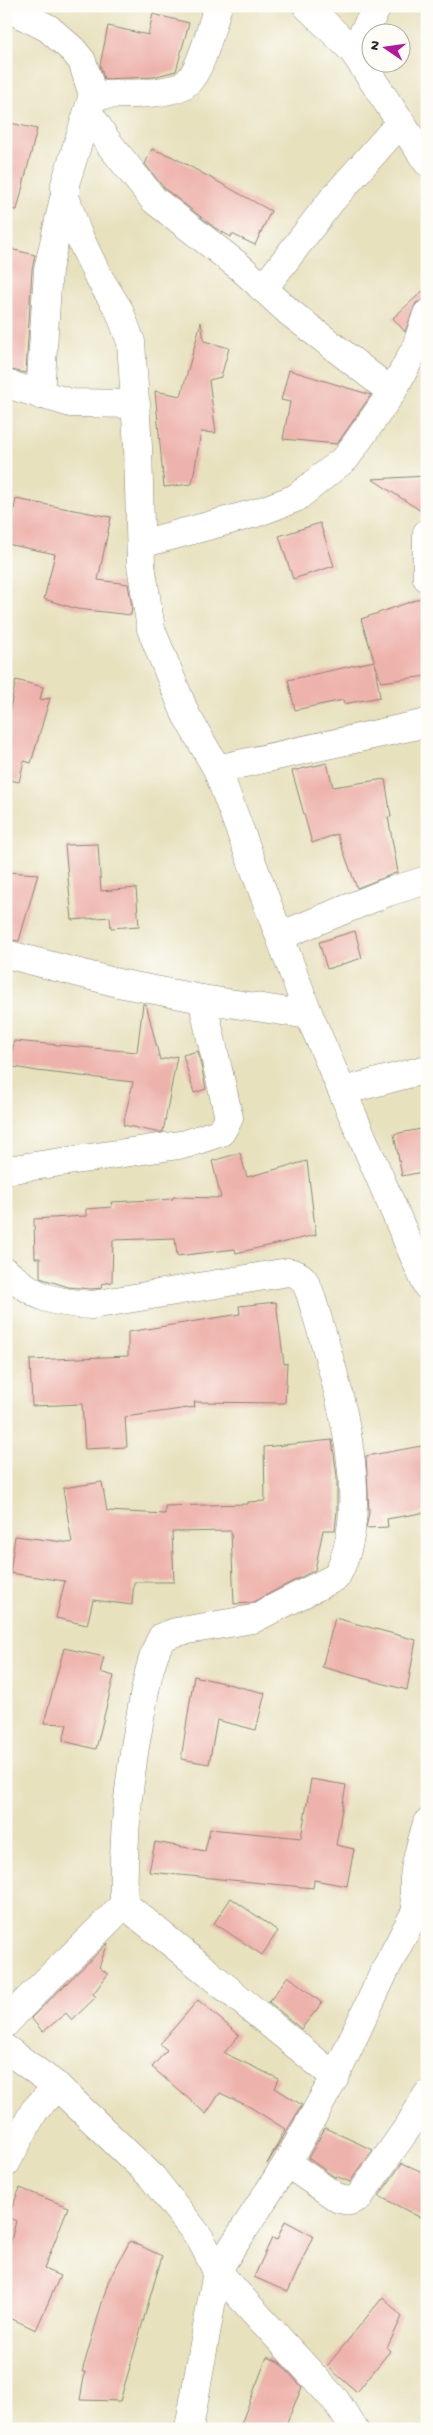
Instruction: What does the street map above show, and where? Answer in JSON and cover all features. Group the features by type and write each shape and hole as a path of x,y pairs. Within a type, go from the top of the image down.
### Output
{"street":[{"path":"91,104 169,91 185,85 199,64 218,6"},
{"path":"307,6 353,51 427,162"},
{"path":"353,51 378,6"},
{"path":"13,11 48,28 73,50 82,61 91,104 107,141 154,200 240,267 289,312 392,392"},
{"path":"40,395 48,270 65,196 67,178 91,104"},
{"path":"263,289 331,200 401,122"},
{"path":"65,196 77,232 98,276 119,310 131,342 136,404 142,565 151,629 186,715 218,768 309,1014 427,1286"},
{"path":"141,544 256,513 296,498 346,458 392,392 416,347 427,314"},
{"path":"6,384 71,403 136,404"},
{"path":"427,533 427,578"},
{"path":"218,768 427,723"},
{"path":"280,936 388,892 427,880"},
{"path":"6,954 118,983 202,999 309,1014"},
{"path":"6,1170 186,1144 221,1132 229,1118 202,999"},
{"path":"342,1091 427,1069"},
{"path":"6,1272 32,1294 62,1303 92,1305 288,1272 304,1278 340,1395 354,1500 352,1525 346,1552 336,1577 253,1619 176,1632 162,1637 156,1648 143,1697 128,1781 123,1862 124,1904 93,1937 26,2001 6,2024"},
{"path":"188,2429 217,2271 287,2163 335,2077 386,1968 420,1920 412,1895 415,1869 427,1824"},
{"path":"124,1904 244,2005 335,2077"},
{"path":"6,2049 57,2086 152,2177 200,2238 217,2271 336,2402 354,2429"},
{"path":"6,2162 34,2111 57,2086"},
{"path":"287,2163 339,2198 350,2201 359,2197 410,2124 427,2095"}],"building":[{"path":"153,14 189,23 176,71 153,77 104,79 100,65 108,26 148,35"},
{"path":"6,122 37,129 17,210 6,209"},
{"path":"152,149 171,156 271,211 255,245 232,234 231,237 215,228 165,189 145,164"},
{"path":"6,248 35,255 32,269 26,373 6,369"},
{"path":"427,287 427,299 416,303 405,332 393,318"},
{"path":"201,322 204,341 229,348 221,377 209,380 216,433 201,432 192,484 164,487 155,391 181,396"},
{"path":"289,370 371,395 337,444 283,439 290,402 281,400"},
{"path":"427,476 427,515 372,479"},
{"path":"16,499 111,517 98,580 128,584 132,607 131,615 77,609 44,599 55,554 7,544"},
{"path":"320,523 334,566 293,579 279,536"},
{"path":"427,596 427,676 381,682 361,619"},
{"path":"374,661 380,697 344,704 343,700 295,710 288,680"},
{"path":"16,680 43,687 40,700 50,698 31,763 24,761 19,782 6,779 6,727"},
{"path":"327,763 333,787 385,779 391,817 388,817 398,872 357,888 337,834 312,843 292,771"},
{"path":"98,844 101,891 136,888 139,926 111,928 110,917 72,920 65,845"},
{"path":"6,872 38,874 19,941 6,939"},
{"path":"355,931 362,958 327,969 319,942"},
{"path":"143,1004 146,1004 160,1060 177,1056 163,1132 123,1125 133,1082 9,1066 14,1041 137,1052"},
{"path":"198,1051 206,1089 194,1093 183,1055"},
{"path":"427,1128 427,1171 402,1176 394,1134"},
{"path":"240,1153 247,1177 307,1161 316,1235 236,1253 235,1249 177,1256 175,1238 113,1240 112,1282 101,1284 102,1288 68,1287 40,1278 40,1258 35,1258 34,1219 86,1216 86,1209 112,1207 111,1202 173,1199 173,1197 221,1198 212,1161"},
{"path":"276,1302 284,1364 287,1363 285,1403 194,1402 195,1407 125,1417 127,1447 85,1449 82,1404 32,1406 30,1360 128,1356 128,1332 240,1314 239,1306"},
{"path":"332,1440 337,1476 335,1530 323,1530 315,1570 251,1603 234,1604 231,1531 172,1532 174,1582 134,1582 132,1605 93,1600 87,1625 56,1618 65,1581 10,1573 15,1536 72,1543 63,1488 102,1482 107,1511 165,1514 165,1506 248,1504 248,1502 265,1501 264,1447"},
{"path":"427,1445 427,1512 387,1519 388,1527 366,1528 369,1512 366,1456"},
{"path":"335,1618 416,1640 407,1690 322,1667"},
{"path":"64,1648 104,1657 100,1672 114,1676 96,1749 63,1741 67,1724 44,1723"},
{"path":"194,1676 265,1693 256,1730 217,1720 209,1764 181,1759"},
{"path":"311,1779 346,1785 336,1845 354,1849 347,1886 314,1880 313,1888 149,1872 155,1842 205,1851 210,1829 301,1838"},
{"path":"231,1898 278,1931 262,1955 214,1923"},
{"path":"108,1943 99,1967 108,1974 93,1994 96,1997 72,2020 66,2013 43,2032 31,2018"},
{"path":"288,1976 322,2003 301,2029 269,2002"},
{"path":"198,2000 239,2035 224,2053 279,2079 275,2088 302,2105 267,2164 285,2129 250,2107 220,2093 206,2114 152,2067 167,2050 160,2044"},
{"path":"325,2128 373,2150 350,2182 336,2176 336,2178 308,2158"},
{"path":"402,2163 427,2174 427,2221 379,2196"},
{"path":"20,2188 68,2207 44,2269 60,2276 36,2330 6,2316 6,2260 16,2221 8,2217"},
{"path":"285,2221 313,2236 288,2292 254,2277 272,2238 277,2240"},
{"path":"130,2241 162,2256 120,2401 80,2400 85,2372 82,2372 108,2282"},
{"path":"383,2297 402,2317 387,2348 390,2351 357,2392 327,2366"},
{"path":"267,2357 279,2362 302,2387 284,2429 239,2429"}]}
